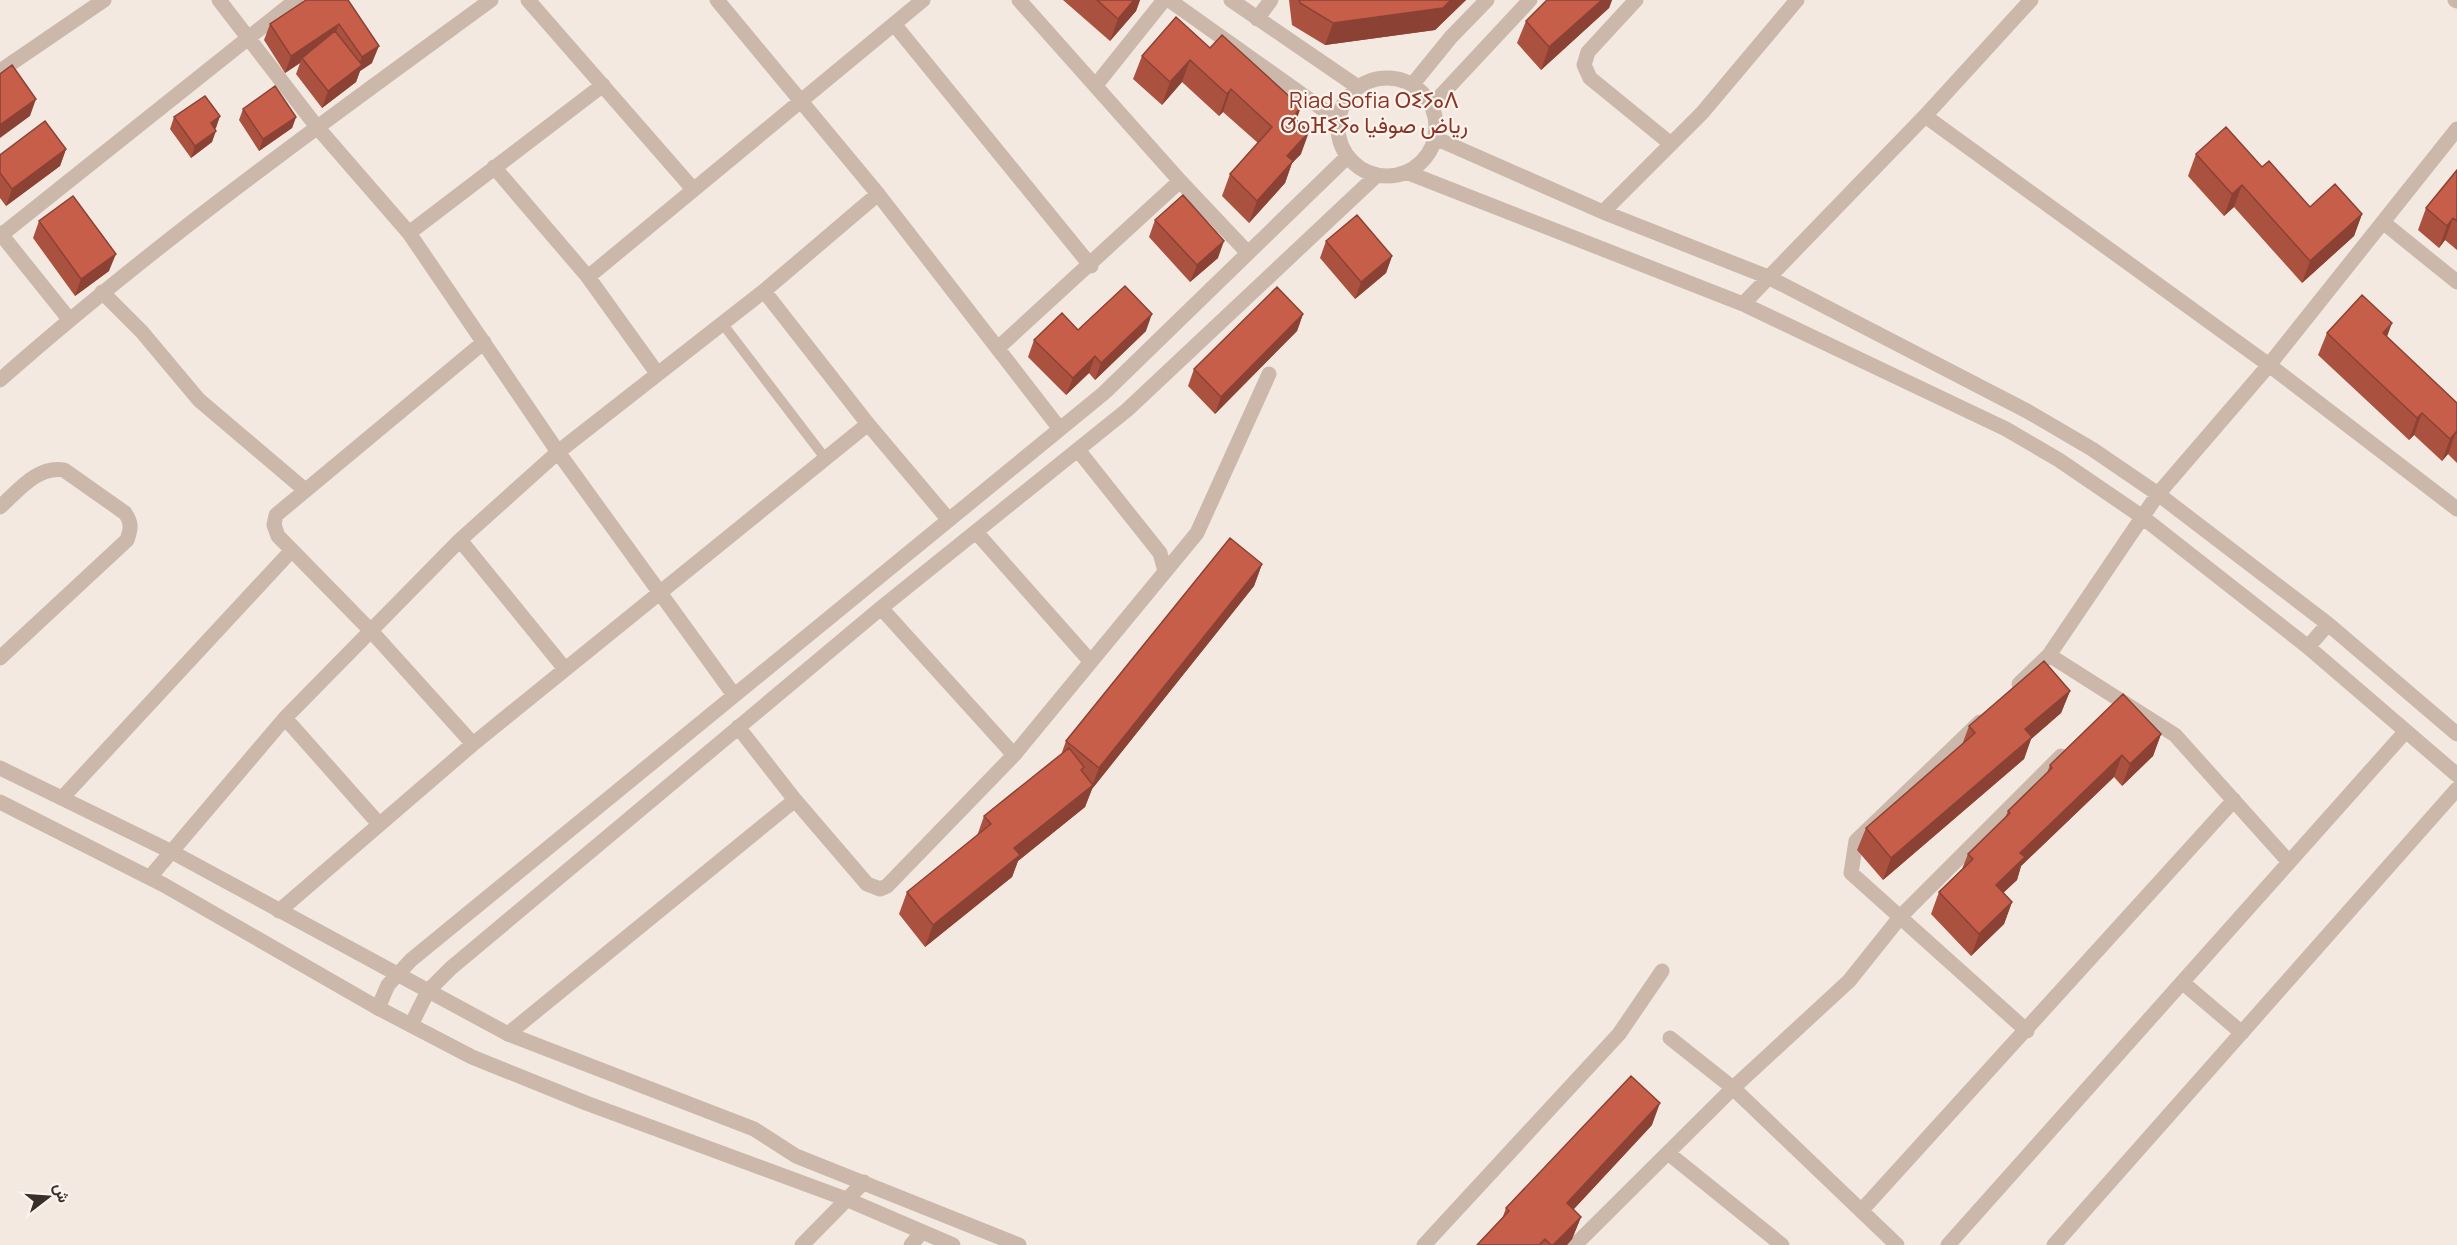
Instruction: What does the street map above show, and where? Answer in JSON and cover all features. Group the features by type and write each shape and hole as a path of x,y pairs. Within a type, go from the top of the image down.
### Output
{"street":[{"path":"0,71 104,0"},
{"path":"219,0 317,127 409,233 558,452 734,695"},
{"path":"69,319 0,235 296,0"},
{"path":"0,380 102,292 317,127 491,0"},
{"path":"528,0 693,189"},
{"path":"588,277 922,0"},
{"path":"1019,0 1180,181 1247,252"},
{"path":"1096,85 1164,0"},
{"path":"1169,0 1338,120"},
{"path":"1231,0 1358,87"},
{"path":"1257,19 1271,0"},
{"path":"1412,85 1451,37 1488,0"},
{"path":"1431,106 1530,0"},
{"path":"1636,0 1588,52 1584,65 1590,78 1671,144"},
{"path":"1603,212 1713,100 1797,0"},
{"path":"1743,304 1925,116 2031,0"},
{"path":"723,2 999,347 1060,429"},
{"path":"894,24 1091,266"},
{"path":"1395,78 1412,85 1431,106 1436,127 1435,138 1429,152 1419,164 1406,172 1391,176 1376,176 1360,169 1347,157 1339,139 1338,120 1344,101 1358,87 1376,79 1395,78"},
{"path":"409,233 603,85"},
{"path":"1925,116 2269,365 2457,509"},
{"path":"2007,696 2049,655 2158,494 2269,365 2457,129"},
{"path":"1435,138 1603,212 1768,277 2027,411 2092,449 2158,494 2328,624 2457,734"},
{"path":"378,1008 388,985 396,974 1104,393 1347,157"},
{"path":"494,167 588,277 657,373"},
{"path":"1406,172 1743,304 1927,389 2006,429 2059,460 2141,516 2308,647 2457,775"},
{"path":"411,1025 428,991 451,968 880,608 1078,450 1178,365 1376,176"},
{"path":"999,347 1091,266 1180,181"},
{"path":"150,877 285,718 460,540 558,452 764,291 878,194"},
{"path":"2384,223 2457,282"},
{"path":"764,291 868,424 948,519"},
{"path":"102,292 142,332 199,400 305,490"},
{"path":"473,744 372,632 278,536 274,525 276,514 484,342"},
{"path":"738,727 795,800 867,884 880,889 887,886 1014,755 1197,533 1269,374"},
{"path":"279,911 473,744 868,424"},
{"path":"1078,450 1160,553 1165,571"},
{"path":"0,507 40,473 56,468 64,470 125,513 130,520 131,529 127,540 0,658"},
{"path":"976,532 1091,662"},
{"path":"460,540 565,669"},
{"path":"62,798 292,550"},
{"path":"880,608 1014,755"},
{"path":"2308,647 2328,624"},
{"path":"2049,655 2115,704 2175,735 2289,862"},
{"path":"1990,712 1856,841 1851,873 2027,1031"},
{"path":"285,718 379,824"},
{"path":"1948,1245 2406,731"},
{"path":"1575,1245 1733,1088 1850,981 1901,916 2068,749"},
{"path":"0,768 172,852 508,1034 754,1130 796,1156 1019,1245"},
{"path":"2054,1245 2457,789"},
{"path":"508,1034 795,800"},
{"path":"1861,1211 2027,1031 2234,800"},
{"path":"0,801 150,877 378,1008 472,1057 529,1082 846,1199 953,1245"},
{"path":"1424,1245 1619,1034 1662,971"},
{"path":"2182,982 2242,1033"},
{"path":"1670,1038 1733,1088 1897,1245"},
{"path":"1668,1153 1782,1245"},
{"path":"801,1245 864,1182"},
{"path":"911,1245 922,1232"}],"lane":[{"path":"722,323 825,458"}],"building":[{"path":"306,0 348,0 379,46 362,57 339,24 291,56 270,24"},
{"path":"1097,0 1134,0 1118,19"},
{"path":"1299,0 1451,0 1443,8 1333,23 1300,3"},
{"path":"1547,0 1602,0 1549,47 1526,21"},
{"path":"1176,17 1210,48 1222,35 1301,107 1293,117 1309,132 1287,156 1293,161 1257,201 1230,174 1272,127 1231,89 1227,94 1190,60 1170,82 1142,56"},
{"path":"335,31 362,65 328,91 302,58"},
{"path":"12,65 36,99 0,125 0,74"},
{"path":"275,86 296,117 263,139 243,109"},
{"path":"205,96 220,116 211,123 216,131 195,146 174,117"},
{"path":"45,121 66,149 12,189 0,173 0,155"},
{"path":"2226,127 2262,167 2269,161 2310,207 2335,184 2362,214 2310,261 2242,185 2232,194 2196,154"},
{"path":"2457,170 2457,221 2453,218 2447,226 2426,208"},
{"path":"1183,195 1224,241 1197,265 1155,220"},
{"path":"73,196 116,254 81,279 39,221"},
{"path":"1357,215 1392,256 1361,282 1326,241"},
{"path":"1125,286 1152,314 1101,363 1095,356 1073,378 1034,340 1062,313 1078,330"},
{"path":"1277,287 1303,314 1221,397 1194,369"},
{"path":"2362,295 2392,323 2383,333 2457,403 2457,433 2450,439 2422,413 2417,418 2327,333"},
{"path":"1230,538 1262,564 1099,768 1066,741"},
{"path":"2044,661 2070,691 2025,729 2032,737 1891,858 1866,828 1975,733 1969,726"},
{"path":"2123,694 2161,734 2130,764 2122,755 2020,853 2025,857 1996,885 2012,902 1979,934 1939,892 1973,859 1968,854 2052,768 2050,765"},
{"path":"1069,748 1084,767 1081,770 1093,785 1014,848 1020,855 933,925 907,892 991,824 984,816"},
{"path":"1631,1076 1660,1103 1567,1203 1581,1217 1553,1245 1545,1239 1539,1245 1477,1245 1509,1211 1506,1208"}],"district":[{"name":"Riad Sofia ⵔⵉⵢⴰⴷ ⵚoⴼⵉⵢⴰ رياض صوفيا","path":"1374,112"}]}
